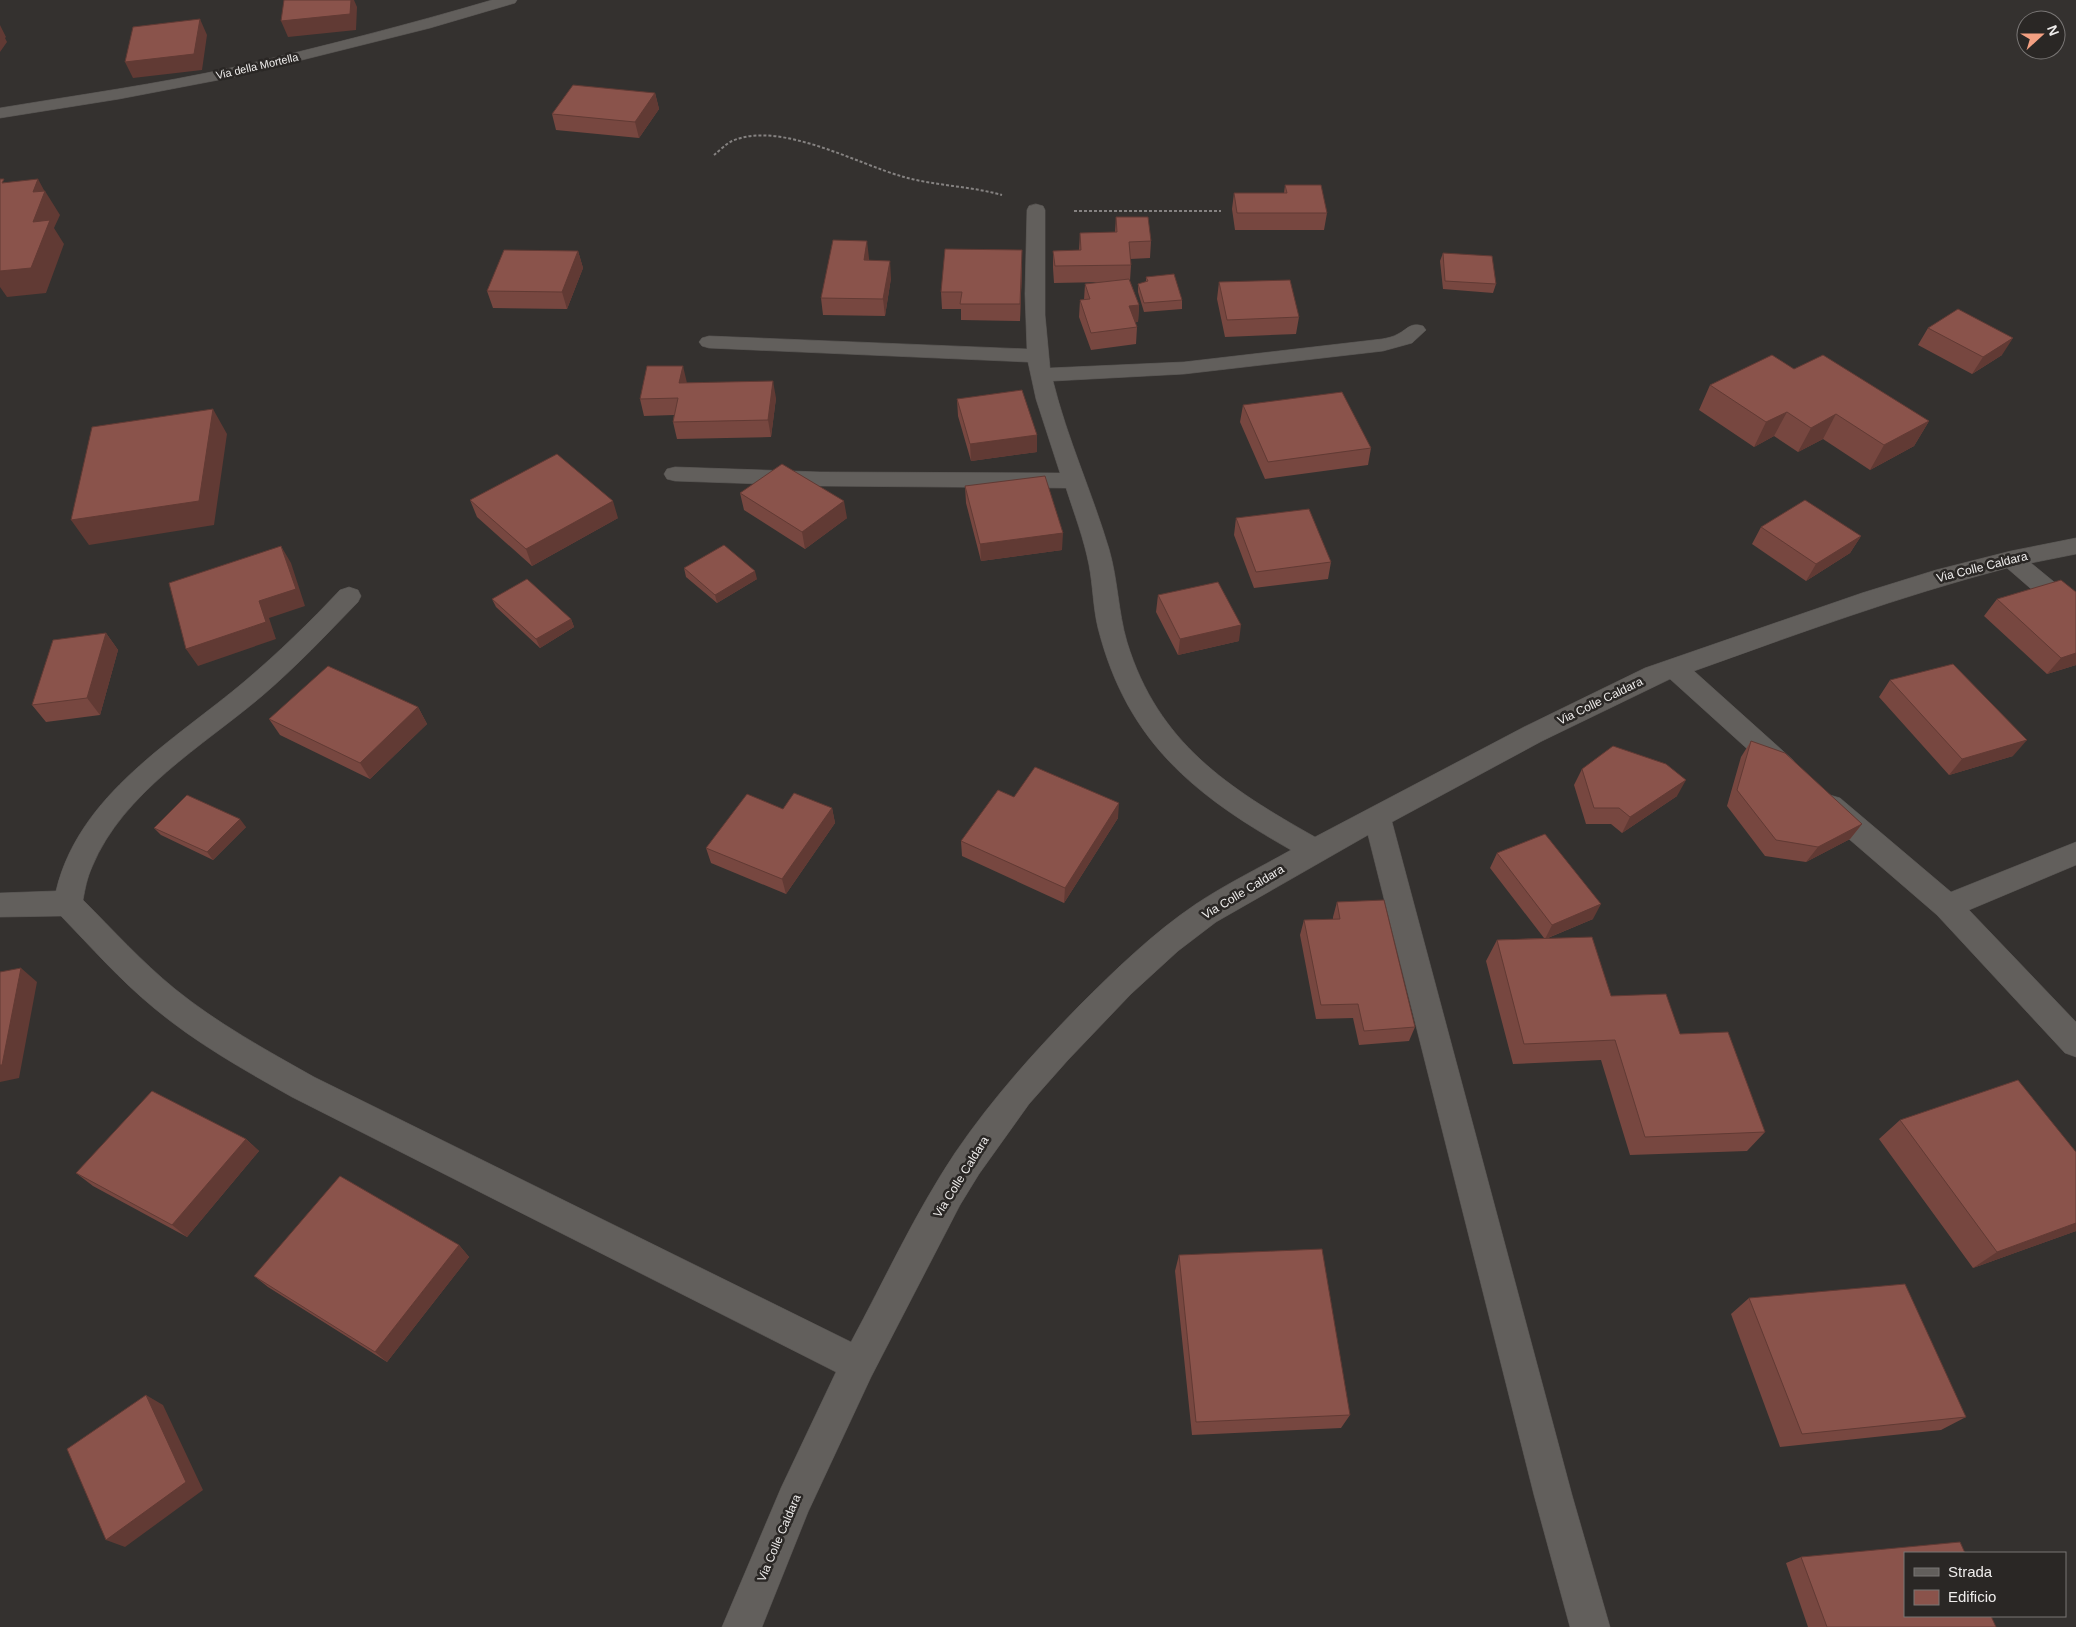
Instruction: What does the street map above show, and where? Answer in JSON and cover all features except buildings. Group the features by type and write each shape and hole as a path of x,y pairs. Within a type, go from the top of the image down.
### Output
{"street":[{"name":"Via della Mortella","path":"0,113 120,94 234,72 424,25 509,0"},
{"path":"1036,210 1040,366 1074,481 1099,554 1108,615 1116,644 1131,684 1158,731 1177,754 1201,777 1253,814 1315,850"},
{"path":"709,342 1040,366 1184,368 1383,345 1405,338 1416,330"},
{"path":"675,474 820,479 1074,481"},
{"name":"Via Colle Caldara","path":"742,1627 794,1501 858,1364 948,1194 967,1163 1018,1094 1036,1073 1120,985 1168,942 1206,913 1315,850 1533,734 1635,684 1674,668 1871,599 1944,576 2011,559 2076,546"},
{"path":"2011,559 2076,614"},
{"path":"68,904 78,866 86,849 97,832 130,792 166,758 253,689 291,655 349,596"},
{"path":"1674,668 1946,906 2076,1043"},
{"path":"1377,817 1553,1495 1590,1627"},
{"path":"1946,906 2076,852"},
{"path":"0,905 68,904 163,998 242,1054 303,1087 858,1364"}],"path":[{"path":"714,155 722,146 745,138 773,136 788,138 831,150 908,178 1000,194 1036,210 1221,211"}]}
